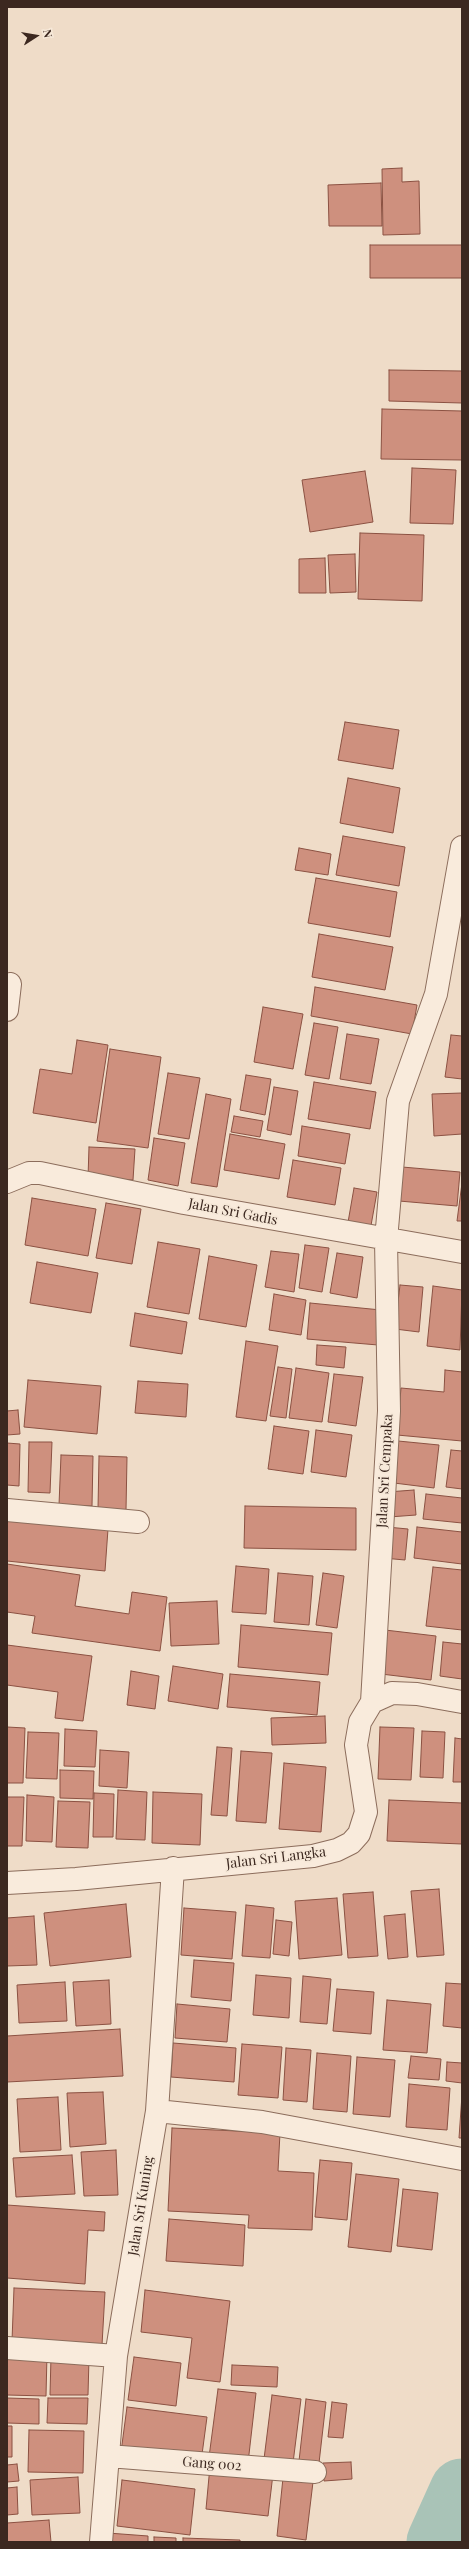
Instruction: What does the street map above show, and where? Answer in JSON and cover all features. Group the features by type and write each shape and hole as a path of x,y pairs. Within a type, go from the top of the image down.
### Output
{"street":[{"name":"Jalan Sri Cempaka","path":"372,1702 389,1411 386,1240 398,1101 436,994 462,847"},
{"path":"7,1010 10,984"},
{"name":"Jalan Sri Gadis","path":"7,1182 30,1173 40,1173 386,1240 462,1252"},
{"path":"7,1510 138,1522"},
{"path":"372,1702 392,1693 417,1694 462,1702"},
{"name":"Jalan Sri Langka","path":"7,1883 76,1879 173,1868 313,1856 351,1843 359,1834 366,1812 356,1745 360,1722 372,1702"},
{"name":"Jalan Sri Kuning","path":"101,2542 116,2356 157,2111 173,1868"},
{"path":"157,2111 262,2122 462,2160"},
{"path":"7,2348 116,2356"},
{"name":"Gang 002","path":"108,2456 315,2472"}],"building":[{"path":"402,168 402,182 419,181 420,234 383,235 382,169"},
{"path":"381,183 382,226 329,226 328,185"},
{"path":"370,245 462,245 462,278 370,278"},
{"path":"389,370 462,371 462,403 389,401"},
{"path":"382,409 462,411 462,460 381,459"},
{"path":"412,468 456,470 453,524 410,523"},
{"path":"365,471 373,522 310,532 302,480"},
{"path":"360,533 424,535 422,601 358,599"},
{"path":"355,554 356,592 330,593 328,555"},
{"path":"325,558 326,593 299,593 299,559"},
{"path":"345,722 399,730 393,769 338,760"},
{"path":"348,778 400,788 393,833 340,823"},
{"path":"343,836 405,847 399,886 336,875"},
{"path":"299,848 331,854 328,875 295,870"},
{"path":"316,878 397,892 390,937 308,923"},
{"path":"319,934 393,947 385,990 312,977"},
{"path":"315,987 417,1005 412,1034 311,1016"},
{"path":"263,1007 303,1014 293,1069 254,1062"},
{"path":"314,1023 338,1027 329,1079 305,1075"},
{"path":"347,1034 379,1039 371,1084 340,1079"},
{"path":"451,1035 462,1036 462,1079 445,1077"},
{"path":"77,1040 108,1045 96,1123 33,1113 40,1069 72,1074"},
{"path":"110,1049 161,1057 148,1148 97,1141"},
{"path":"168,1073 200,1078 189,1139 158,1134"},
{"path":"246,1075 271,1079 265,1115 240,1110"},
{"path":"314,1082 376,1092 370,1129 308,1119"},
{"path":"274,1087 298,1091 291,1135 267,1130"},
{"path":"462,1093 462,1134 434,1136 432,1094"},
{"path":"206,1094 231,1099 217,1187 191,1183"},
{"path":"234,1116 263,1121 260,1137 231,1132"},
{"path":"302,1126 350,1134 345,1164 298,1156"},
{"path":"230,1134 285,1144 279,1179 224,1170"},
{"path":"154,1138 185,1143 178,1186 148,1180"},
{"path":"89,1147 135,1149 133,1180 88,1178"},
{"path":"293,1160 341,1168 335,1205 287,1197"},
{"path":"402,1167 460,1172 457,1206 399,1201"},
{"path":"462,1183 462,1221 457,1221"},
{"path":"354,1188 377,1192 370,1231 347,1228"},
{"path":"32,1198 96,1209 88,1256 25,1245"},
{"path":"106,1203 141,1209 132,1264 96,1258"},
{"path":"158,1242 200,1249 189,1314 147,1307"},
{"path":"305,1245 329,1248 322,1292 299,1288"},
{"path":"271,1251 299,1254 294,1292 265,1287"},
{"path":"337,1253 363,1257 357,1298 330,1293"},
{"path":"209,1256 257,1265 246,1327 199,1319"},
{"path":"37,1262 98,1273 91,1313 30,1303"},
{"path":"400,1285 423,1287 419,1332 395,1329"},
{"path":"433,1286 462,1290 460,1350 427,1346"},
{"path":"274,1294 306,1300 301,1335 269,1330"},
{"path":"310,1303 381,1310 378,1345 307,1339"},
{"path":"135,1313 187,1322 182,1354 130,1346"},
{"path":"246,1341 278,1346 266,1421 236,1417"},
{"path":"317,1345 346,1347 344,1368 316,1365"},
{"path":"278,1367 292,1369 286,1418 270,1416"},
{"path":"296,1368 329,1373 322,1422 289,1418"},
{"path":"445,1370 462,1372 462,1441 397,1435 401,1388 444,1392"},
{"path":"334,1374 363,1377 356,1426 328,1422"},
{"path":"28,1380 101,1386 97,1434 24,1427"},
{"path":"138,1381 188,1384 186,1417 135,1413"},
{"path":"18,1410 20,1434 7,1435 7,1411"},
{"path":"274,1426 309,1431 303,1474 268,1469"},
{"path":"316,1430 352,1435 346,1477 311,1472"},
{"path":"398,1441 439,1445 434,1488 394,1483"},
{"path":"29,1442 52,1442 50,1493 28,1492"},
{"path":"7,1443 20,1444 19,1486 7,1485"},
{"path":"451,1450 462,1451 462,1489 446,1487"},
{"path":"61,1455 93,1456 92,1506 59,1505"},
{"path":"99,1456 127,1457 126,1510 98,1509"},
{"path":"414,1490 416,1515 389,1517 387,1492"},
{"path":"426,1494 462,1498 462,1523 423,1519"},
{"path":"245,1506 356,1508 356,1550 244,1548"},
{"path":"7,1519 108,1529 105,1571 7,1561"},
{"path":"387,1527 408,1529 405,1560 383,1558"},
{"path":"417,1527 462,1532 462,1564 414,1558"},
{"path":"7,1564 80,1575 75,1606 129,1614 132,1592 167,1597 160,1651 32,1633 35,1616 7,1612"},
{"path":"236,1566 269,1569 266,1614 232,1612"},
{"path":"433,1567 462,1570 462,1630 426,1626"},
{"path":"278,1573 313,1576 309,1625 274,1622"},
{"path":"323,1573 344,1576 337,1628 316,1625"},
{"path":"217,1601 219,1644 171,1646 169,1603"},
{"path":"241,1625 332,1633 328,1675 238,1667"},
{"path":"385,1630 436,1636 431,1680 381,1674"},
{"path":"443,1642 462,1644 462,1679 440,1676"},
{"path":"7,1645 92,1656 83,1721 55,1718 58,1692 7,1685"},
{"path":"173,1666 223,1674 218,1709 168,1701"},
{"path":"131,1671 159,1676 155,1709 127,1705"},
{"path":"230,1674 320,1682 317,1715 227,1707"},
{"path":"325,1716 326,1743 272,1745 271,1718"},
{"path":"7,1727 25,1728 23,1783 7,1783"},
{"path":"380,1727 414,1728 411,1780 378,1779"},
{"path":"65,1729 97,1731 95,1767 64,1766"},
{"path":"422,1731 445,1732 443,1778 420,1777"},
{"path":"28,1732 59,1733 57,1779 26,1778"},
{"path":"455,1738 462,1739 462,1782 453,1782"},
{"path":"217,1747 232,1748 227,1816 211,1815"},
{"path":"100,1750 129,1752 127,1788 99,1786"},
{"path":"241,1751 272,1753 266,1823 236,1821"},
{"path":"284,1763 326,1767 321,1832 279,1829"},
{"path":"60,1770 94,1771 93,1799 60,1798"},
{"path":"118,1790 147,1792 145,1840 116,1839"},
{"path":"153,1792 202,1794 200,1845 152,1843"},
{"path":"94,1793 114,1794 113,1837 93,1837"},
{"path":"27,1795 54,1797 52,1842 26,1841"},
{"path":"7,1797 24,1797 22,1846 7,1846"},
{"path":"389,1800 462,1803 462,1844 387,1841"},
{"path":"58,1801 90,1802 88,1848 56,1847"},
{"path":"439,1889 444,1955 417,1957 411,1891"},
{"path":"373,1892 378,1956 348,1958 343,1894"},
{"path":"337,1898 342,1955 299,1959 295,1901"},
{"path":"126,1904 131,1957 50,1966 44,1913"},
{"path":"246,1905 274,1908 270,1958 242,1956"},
{"path":"184,1908 236,1912 232,1959 181,1955"},
{"path":"405,1914 408,1957 388,1959 384,1916"},
{"path":"34,1916 37,1965 7,1966 7,1918"},
{"path":"276,1920 292,1922 289,1956 273,1954"},
{"path":"194,1960 234,1963 231,2001 191,1997"},
{"path":"256,1975 291,1978 289,2018 253,2015"},
{"path":"303,1976 331,1979 327,2024 300,2022"},
{"path":"109,1980 111,2024 76,2026 73,1982"},
{"path":"65,1982 67,2021 19,2023 17,1985"},
{"path":"446,1983 462,1984 462,2028 443,2026"},
{"path":"337,1989 374,1992 371,2034 333,2031"},
{"path":"387,2000 431,2004 427,2053 383,2050"},
{"path":"177,2004 230,2009 227,2042 175,2038"},
{"path":"120,2029 123,2076 7,2082 7,2036"},
{"path":"173,2043 236,2048 234,2082 171,2077"},
{"path":"242,2044 282,2047 278,2098 238,2095"},
{"path":"286,2048 311,2050 307,2102 283,2100"},
{"path":"317,2053 351,2056 347,2112 313,2109"},
{"path":"411,2056 441,2059 439,2080 408,2078"},
{"path":"357,2057 395,2060 390,2117 353,2114"},
{"path":"447,2062 462,2063 462,2083 446,2081"},
{"path":"409,2084 450,2088 447,2130 406,2127"},
{"path":"103,2092 106,2144 70,2147 67,2093"},
{"path":"462,2095 462,2138 459,2138"},
{"path":"58,2097 61,2150 20,2152 17,2099"},
{"path":"172,2128 280,2133 278,2171 314,2173 312,2230 248,2228 249,2215 168,2211"},
{"path":"116,2150 118,2195 84,2196 81,2152"},
{"path":"72,2155 75,2194 16,2197 13,2158"},
{"path":"320,2160 352,2163 347,2220 315,2217"},
{"path":"356,2174 399,2179 391,2252 348,2247"},
{"path":"403,2189 438,2193 432,2250 397,2246"},
{"path":"7,2205 105,2212 104,2231 88,2230 85,2284 7,2278"},
{"path":"169,2219 245,2225 243,2266 166,2261"},
{"path":"14,2288 105,2292 102,2345 12,2341"},
{"path":"145,2290 230,2301 220,2382 187,2378 192,2338 141,2332"},
{"path":"7,2353 47,2354 46,2396 7,2395"},
{"path":"51,2357 89,2358 88,2395 50,2395"},
{"path":"134,2357 181,2363 176,2406 128,2400"},
{"path":"232,2365 278,2367 277,2387 231,2385"},
{"path":"218,2389 256,2393 248,2463 209,2457"},
{"path":"272,2395 301,2399 293,2463 264,2459"},
{"path":"7,2398 39,2399 39,2424 7,2423"},
{"path":"48,2398 88,2398 87,2424 47,2423"},
{"path":"306,2399 326,2402 319,2463 299,2461"},
{"path":"332,2402 347,2404 343,2438 328,2437"},
{"path":"127,2407 207,2417 201,2462 121,2452"},
{"path":"7,2426 12,2426 12,2457 7,2457"},
{"path":"29,2430 84,2431 83,2473 28,2472"},
{"path":"351,2462 352,2479 324,2481 323,2463"},
{"path":"17,2464 19,2481 7,2482 7,2465"},
{"path":"210,2466 273,2474 268,2516 206,2509"},
{"path":"78,2477 80,2513 32,2515 30,2480"},
{"path":"283,2478 313,2482 306,2540 277,2536"},
{"path":"122,2480 195,2489 190,2535 117,2526"},
{"path":"17,2487 18,2514 7,2515 7,2488"},
{"path":"49,2520 51,2542 7,2542 7,2523"},
{"path":"108,2533 148,2536 148,2542 107,2542"},
{"path":"154,2537 176,2538 176,2542 154,2542"},
{"path":"183,2538 240,2540 240,2542 183,2542"}],"waterway":[{"path":"439,2542 462,2491"}]}
